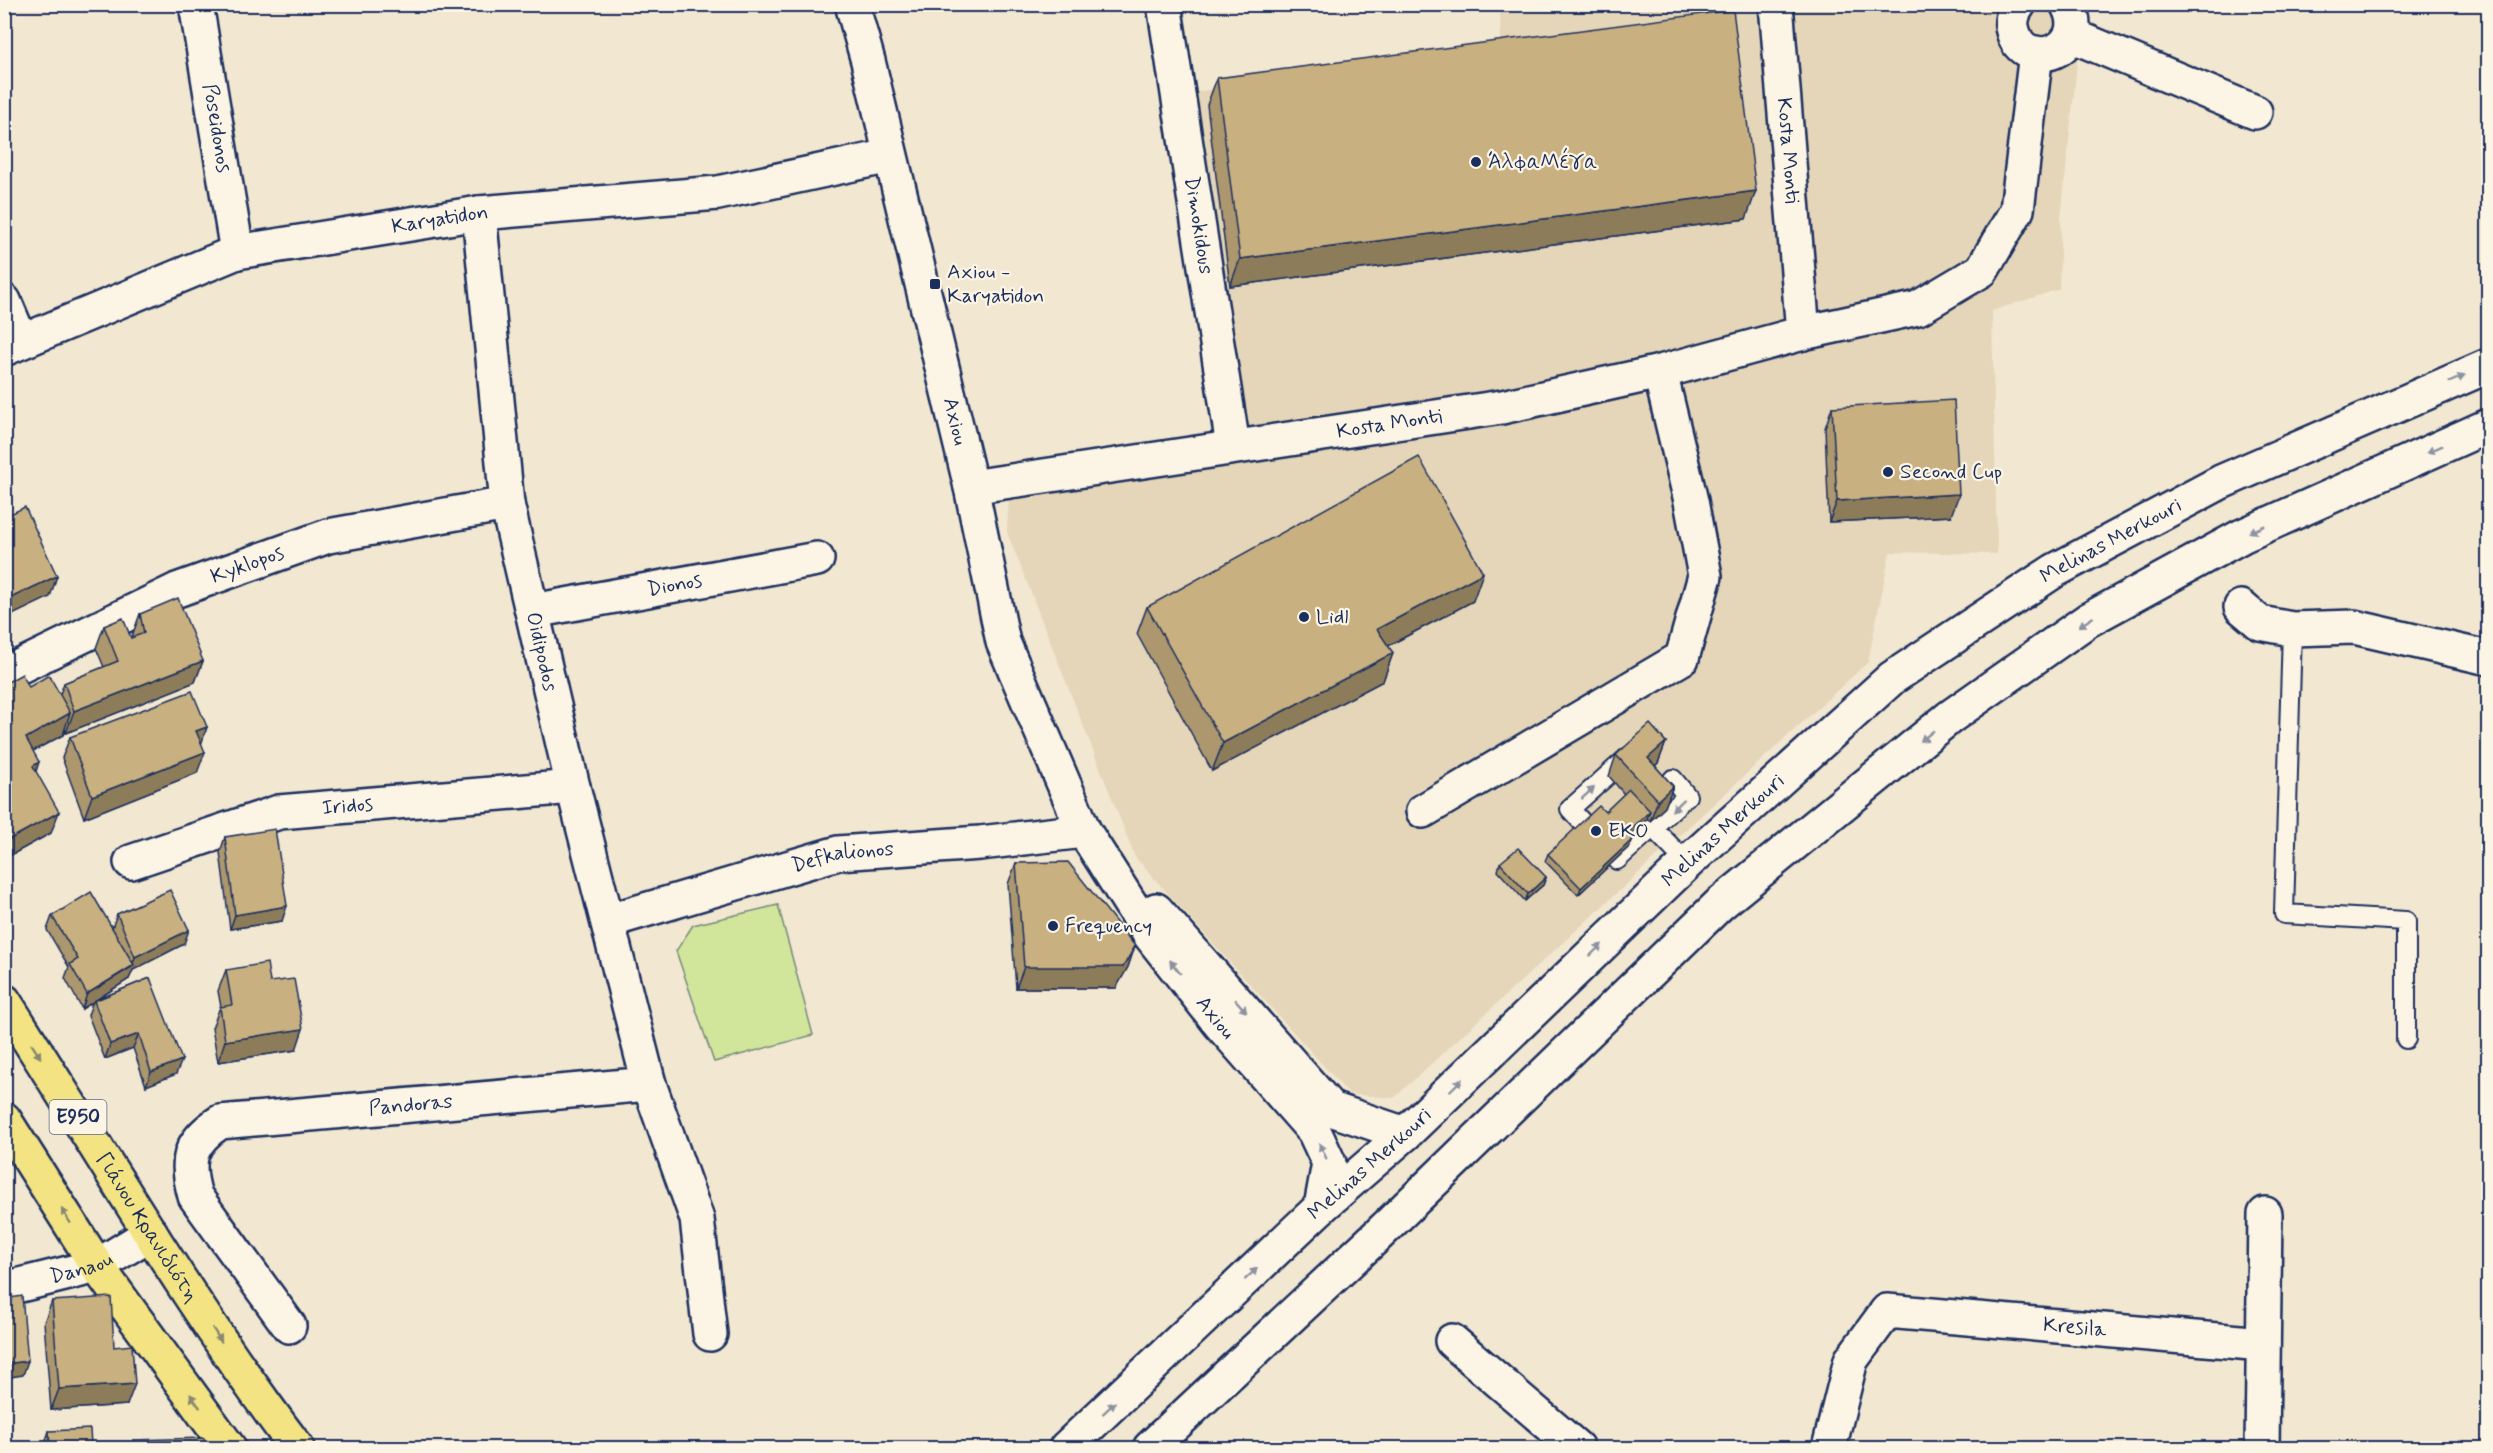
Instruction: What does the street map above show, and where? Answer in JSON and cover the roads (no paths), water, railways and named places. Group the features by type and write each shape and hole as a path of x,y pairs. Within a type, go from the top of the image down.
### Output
{"main road":[{"name":"Γιάνου Κρανιδιότη","path":"4,1002 259,1398 297,1449"},
{"name":"E950","path":"4,1119 97,1266 229,1449"}],"street":[{"name":"Poseidonos","path":"196,4 237,252"},
{"name":"Axiou","path":"852,4 868,61 971,487 1003,642 1084,831 1150,935 1220,1024 1314,1131 1329,1163 1321,1207"},
{"name":"Dimokidous","path":"1164,4 1233,446"},
{"name":"Kosta Monti","path":"1776,4 1803,333"},
{"path":"2019,4 2012,18 2012,29 2021,46 2036,53 2049,54 2059,50 2069,20 2255,112"},
{"name":"Kosta Monti","path":"971,487 1502,407 1660,372 1803,333 1918,308 1983,270 2018,210 2036,53"},
{"name":"Karyatidon","path":"13,345 237,252 479,213 718,193 890,156"},
{"name":"Oidipodos","path":"479,213 507,504 573,788 649,1084 697,1219 710,1334"},
{"path":"4,301 13,345"},
{"name":"Melinas Merkouri","path":"1066,1449 1321,1207 1405,1134 1687,863 1892,678 2054,571 2221,482 2488,366"},
{"path":"1423,811 1682,658 1705,576 1691,501 1660,372"},
{"path":"1150,1449 1378,1235 1720,904 1950,717 2088,620 2231,541 2488,426"},
{"name":"Kyklopos","path":"4,674 177,590 328,536 507,504"},
{"name":"Dionos","path":"533,611 817,559"},
{"path":"2241,607 2260,623 2292,629 2354,627 2488,658"},
{"name":"Iridos","path":"131,862 279,812 573,788"},
{"name":"Axiou","path":"1084,831 1331,1109 1405,1134"},
{"name":"Defkalionos","path":"608,921 838,853 980,843 1084,831"},
{"name":"Pandoras","path":"289,1326 195,1196 189,1175 190,1157 202,1134 220,1122 649,1084"},
{"path":"2262,1449 2265,1214"},
{"name":"Danaou","path":"4,1289 97,1266 151,1233"},
{"name":"Kresila","path":"1829,1449 1851,1360 1887,1311 2263,1344"},
{"path":"1452,1341 1576,1449"}],"lane":[{"path":"2292,629 2284,914 2406,921 2406,1039"},
{"path":"1643,744 1570,809 1617,860 1687,796 1673,779"},
{"path":"1653,828 1687,863"}],"place":[{"name":"ΆλφαΜέγα","path":"1476,162"},
{"name":"Axiou - Karyatidon","path":"935,284"},
{"name":"Second Cup","path":"1888,472"},
{"name":"Lidl","path":"1304,617"},
{"name":"EKO","path":"1596,831"},
{"name":"Frequency","path":"1053,926"}]}
